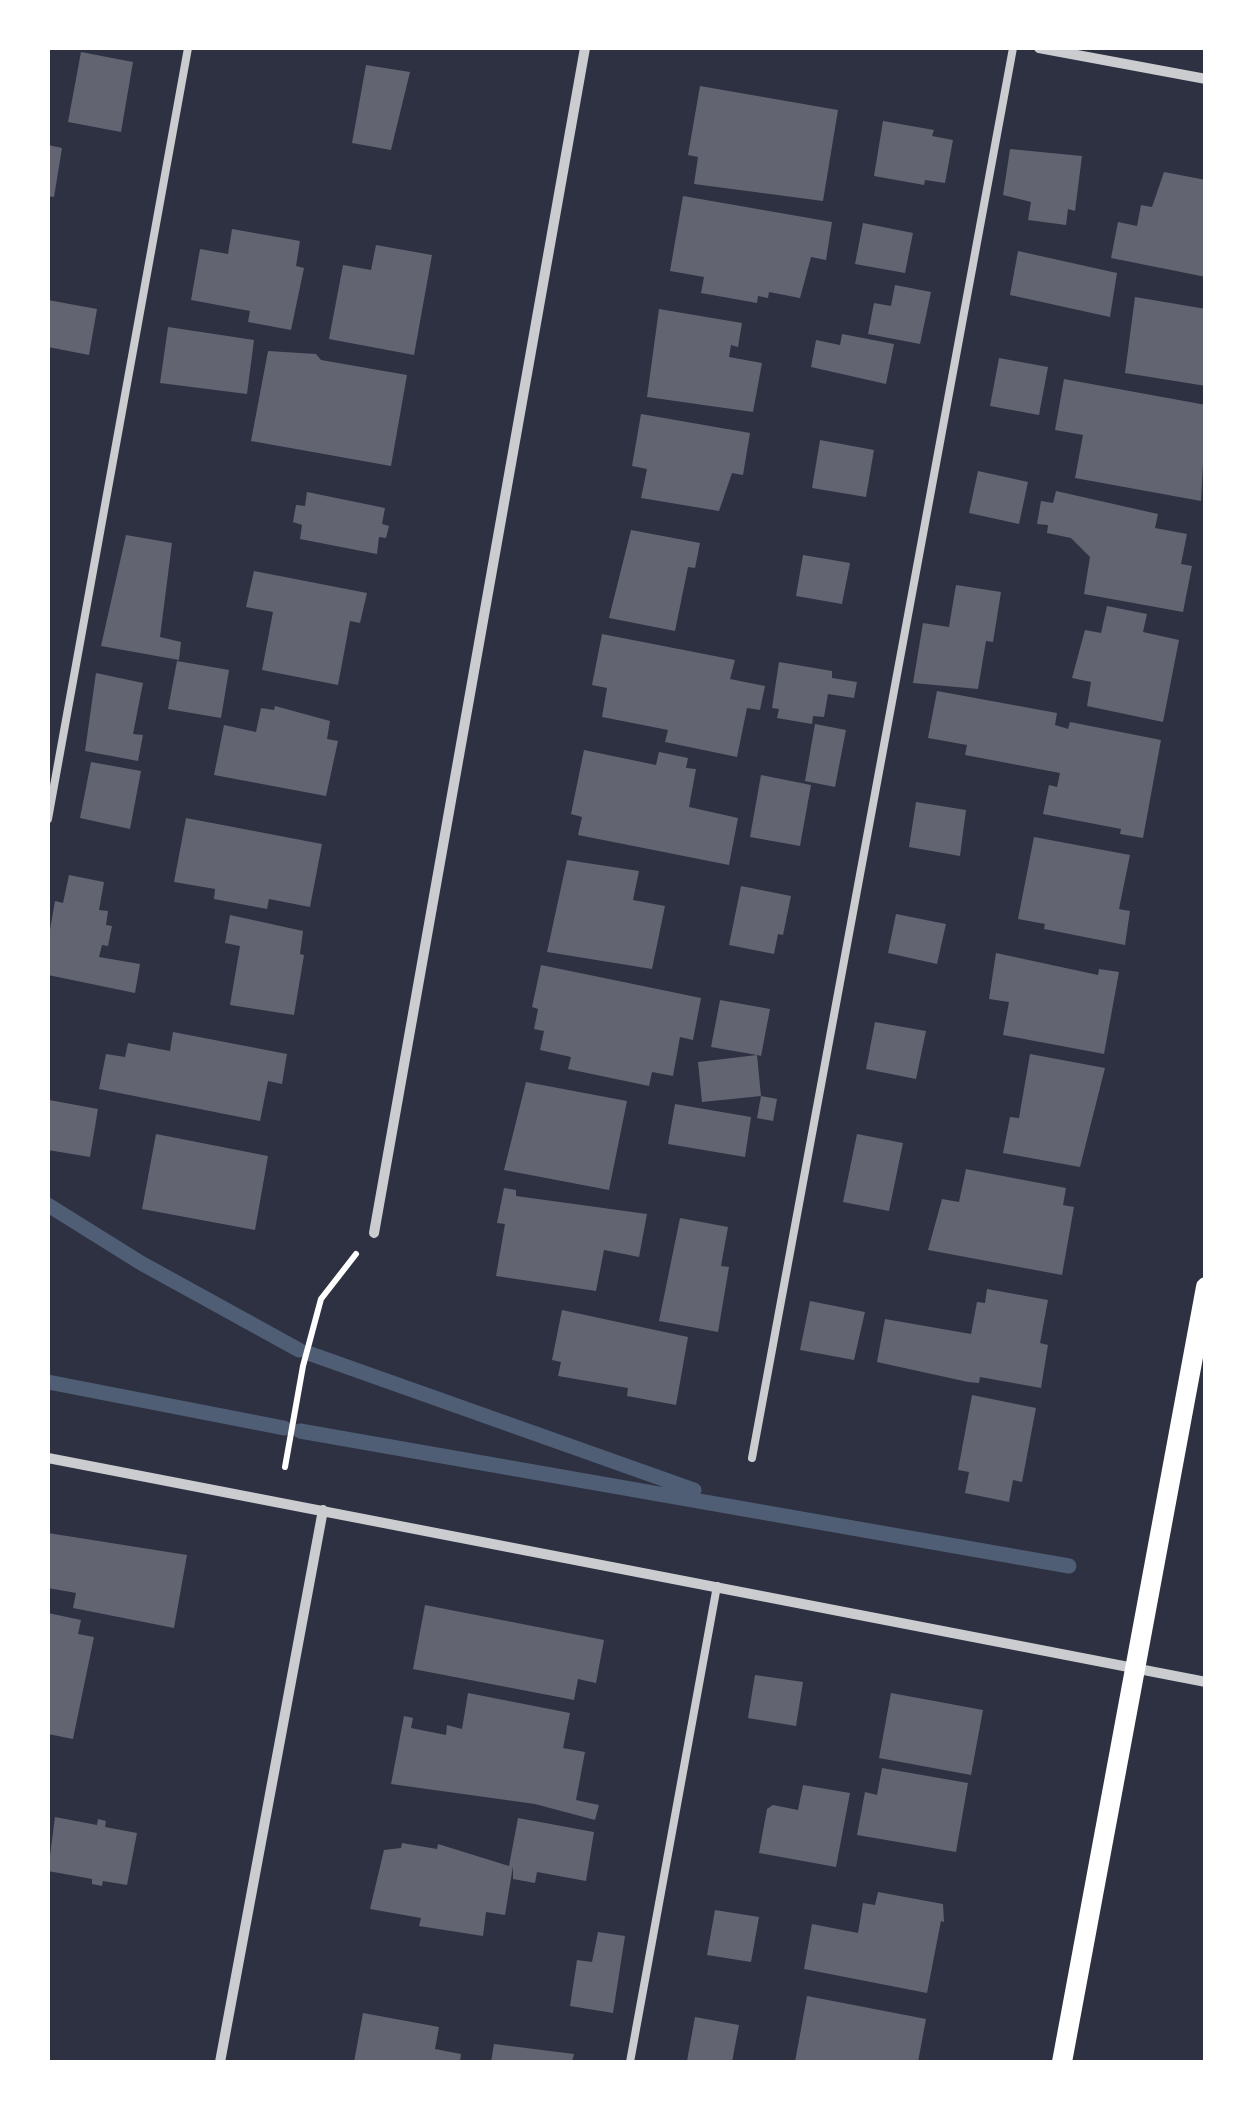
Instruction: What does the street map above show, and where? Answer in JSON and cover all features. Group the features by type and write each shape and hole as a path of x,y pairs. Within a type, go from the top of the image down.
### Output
{"main road":[{"path":"1062,2062 1206,1287"}],"street":[{"path":"374,1233 585,48"},
{"path":"1040,48 1206,79"},
{"path":"48,1458 1206,1682"},
{"path":"220,2062 324,1510"}],"lane":[{"path":"48,818 188,48"},
{"path":"752,1458 1013,48"},
{"path":"630,2062 718,1586"}],"path":[{"path":"285,1466 302,1366 320,1298 333,1280"}],"building":[{"path":"81,52 133,62 121,132 68,122"},
{"path":"366,65 410,72 391,150 352,143"},
{"path":"700,86 838,110 823,201 694,184 698,157 688,155"},
{"path":"883,121 934,130 932,136 953,140 945,183 925,180 924,185 874,176"},
{"path":"48,145 62,148 54,197 48,196"},
{"path":"1010,149 1082,156 1075,211 1068,209 1066,225 1028,220 1031,202 1003,195"},
{"path":"1164,172 1206,180 1206,277 1111,258 1118,222 1137,226 1141,205 1152,207"},
{"path":"683,196 832,222 826,260 811,257 800,298 769,292 768,298 758,296 757,303 701,293 704,277 670,271"},
{"path":"863,223 913,233 905,273 855,264"},
{"path":"232,229 300,241 296,266 304,268 291,330 248,322 250,311 191,300 200,249 228,254"},
{"path":"376,245 432,255 414,355 329,339 343,265 371,270"},
{"path":"1018,251 1117,273 1110,317 1010,295"},
{"path":"895,285 931,292 920,344 868,334 874,303 891,306"},
{"path":"1135,297 1206,309 1206,386 1125,373"},
{"path":"48,300 97,309 89,355 48,347"},
{"path":"659,309 742,323 738,347 731,345 729,357 762,363 753,412 647,397"},
{"path":"168,327 254,340 247,394 160,383"},
{"path":"842,334 894,344 886,384 811,367 816,340 840,345"},
{"path":"268,351 316,354 321,360 407,375 391,466 251,441"},
{"path":"999,358 1048,367 1039,415 990,406"},
{"path":"1064,379 1206,405 1201,501 1075,478 1083,435 1055,430"},
{"path":"641,414 750,433 743,475 732,473 719,511 641,498 647,469 632,466"},
{"path":"820,440 874,450 866,497 812,488"},
{"path":"978,471 1028,482 1019,524 969,513"},
{"path":"1056,491 1158,514 1155,528 1187,534 1181,564 1192,566 1183,612 1084,594 1090,557 1071,538 1047,533 1048,525 1037,524 1041,501 1053,503"},
{"path":"307,492 385,508 382,524 389,526 386,538 379,537 377,554 300,539 302,525 293,522 296,505 305,506"},
{"path":"631,530 700,543 695,568 688,567 675,631 609,618"},
{"path":"126,535 172,543 160,637 181,642 179,660 101,646"},
{"path":"803,555 850,563 842,604 796,596"},
{"path":"254,571 367,593 360,623 350,621 338,685 262,670 273,612 246,607"},
{"path":"956,585 1001,592 993,642 986,641 978,689 913,683 923,623 949,627"},
{"path":"1107,606 1147,614 1143,632 1179,640 1163,722 1087,706 1091,682 1072,678 1085,630 1101,633"},
{"path":"602,634 735,660 730,679 765,686 760,710 747,708 737,757 665,742 668,730 602,717 607,688 592,685"},
{"path":"177,661 229,670 221,718 168,709"},
{"path":"779,662 832,671 832,678 857,682 854,698 828,694 824,717 813,716 812,724 777,718 779,709 772,708"},
{"path":"96,673 143,683 133,734 143,735 138,761 85,751"},
{"path":"937,691 1057,713 1055,725 1068,729 1070,722 1161,740 1143,838 1120,834 1121,829 1043,814 1049,785 1057,787 1060,773 965,755 967,745 928,738"},
{"path":"275,706 330,721 327,739 338,741 326,796 214,775 224,725 256,732 261,708 274,710"},
{"path":"815,724 846,730 835,787 805,781"},
{"path":"584,750 656,765 659,752 688,758 686,768 696,769 689,807 738,818 729,865 578,835 582,817 571,814"},
{"path":"91,762 141,771 130,829 80,818"},
{"path":"761,775 811,785 800,846 750,837"},
{"path":"916,802 966,810 960,856 909,847"},
{"path":"186,818 322,844 310,907 269,899 267,909 214,899 215,889 174,882"},
{"path":"1034,837 1130,855 1119,909 1130,911 1125,945 1044,929 1045,924 1018,919"},
{"path":"567,860 639,871 633,900 665,906 652,969 547,952"},
{"path":"69,875 104,882 99,910 108,911 106,925 112,926 108,946 102,945 99,957 140,964 135,993 48,975 48,941 55,901 63,903"},
{"path":"741,886 791,896 783,935 778,934 774,954 729,945"},
{"path":"896,914 946,924 937,964 888,953"},
{"path":"230,915 303,931 300,954 304,955 294,1015 230,1005 240,946 225,943"},
{"path":"996,953 1098,975 1099,969 1119,972 1104,1054 1003,1035 1009,1002 989,999"},
{"path":"541,965 701,998 693,1040 680,1037 673,1076 652,1072 649,1086 568,1069 571,1057 540,1050 544,1031 534,1029 538,1009 532,1007"},
{"path":"720,1000 770,1009 761,1056 711,1047"},
{"path":"875,1022 926,1031 916,1079 866,1069"},
{"path":"173,1032 287,1054 282,1084 268,1081 260,1121 99,1089 106,1054 125,1057 128,1043 170,1051"},
{"path":"1030,1054 1105,1068 1080,1167 1003,1153 1010,1117 1019,1118"},
{"path":"757,1055 761,1096 702,1102 698,1062"},
{"path":"526,1082 627,1101 609,1190 504,1170"},
{"path":"761,1096 777,1099 773,1121 757,1118"},
{"path":"49,1100 98,1109 90,1157 48,1150"},
{"path":"675,1104 751,1117 745,1157 668,1144"},
{"path":"156,1134 268,1156 255,1230 142,1209"},
{"path":"857,1134 903,1143 889,1211 843,1202"},
{"path":"966,1169 1066,1188 1063,1205 1074,1207 1062,1275 928,1250 942,1199 959,1202"},
{"path":"504,1188 516,1190 516,1196 647,1214 639,1257 604,1250 596,1291 496,1276 505,1224 497,1223"},
{"path":"680,1218 728,1227 721,1266 729,1267 718,1332 659,1321"},
{"path":"987,1289 1048,1300 1040,1343 1048,1345 1041,1388 980,1377 979,1383 968,1382 877,1362 885,1319 971,1334 977,1302 985,1303"},
{"path":"810,1301 865,1312 854,1360 800,1350"},
{"path":"562,1310 688,1337 676,1405 627,1396 628,1388 558,1376 561,1362 552,1360"},
{"path":"972,1395 1036,1408 1022,1482 1013,1480 1009,1502 965,1493 969,1472 958,1470"},
{"path":"48,1533 187,1555 174,1628 73,1608 76,1593 48,1588"},
{"path":"425,1605 604,1640 596,1683 578,1679 574,1700 413,1669"},
{"path":"48,1613 81,1620 78,1634 94,1637 73,1739 48,1734"},
{"path":"755,1675 803,1682 796,1726 748,1718"},
{"path":"468,1693 570,1713 563,1748 585,1752 576,1800 599,1805 595,1820 535,1804 391,1784 404,1716 413,1718 411,1728 446,1735 447,1725 462,1729"},
{"path":"891,1693 983,1710 971,1775 879,1758"},
{"path":"882,1768 968,1783 956,1852 857,1835 865,1792 877,1795"},
{"path":"803,1785 850,1793 836,1867 759,1853 767,1809 773,1805 798,1810"},
{"path":"55,1817 97,1825 98,1819 106,1821 105,1827 137,1833 127,1885 103,1881 102,1886 92,1884 92,1879 48,1871"},
{"path":"518,1818 594,1832 586,1881 537,1872 535,1883 513,1879 513,1866 505,1915 486,1912 483,1936 419,1926 421,1918 370,1909 384,1850 401,1848 402,1843 437,1849 438,1844 509,1866"},
{"path":"878,1892 943,1904 944,1922 941,1921 927,1993 804,1969 812,1924 858,1933 863,1903 875,1905"},
{"path":"715,1910 759,1917 751,1962 707,1955"},
{"path":"598,1932 625,1936 613,2013 570,2006 577,1960 592,1962"},
{"path":"807,1996 926,2019 918,2062 795,2062"},
{"path":"363,2013 439,2027 435,2049 461,2054 460,2062 354,2062"},
{"path":"695,2017 739,2025 732,2062 687,2061"},
{"path":"494,2044 574,2054 572,2062 491,2062"}],"waterway":[{"path":"48,1205 141,1263 299,1350"},
{"path":"311,1354 694,1490"},
{"path":"48,1382 284,1428"},
{"path":"300,1431 1069,1566"}]}
